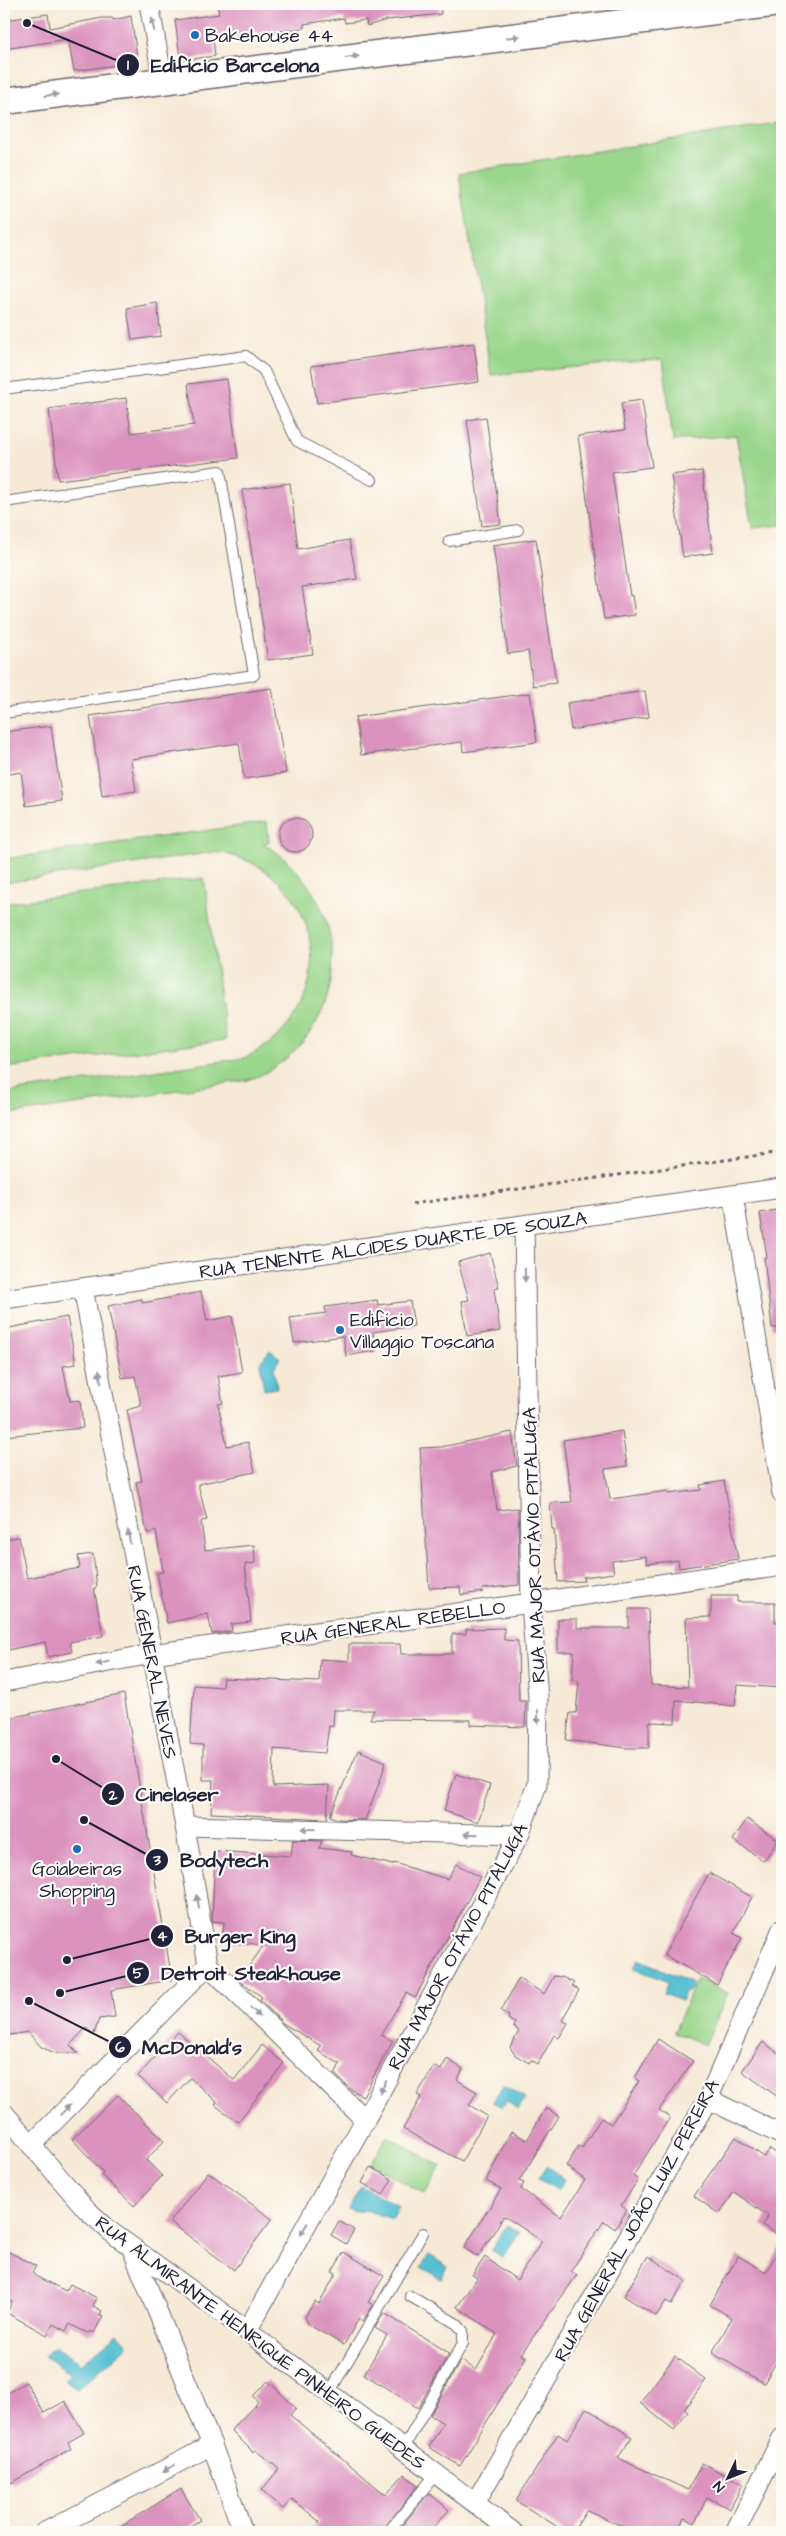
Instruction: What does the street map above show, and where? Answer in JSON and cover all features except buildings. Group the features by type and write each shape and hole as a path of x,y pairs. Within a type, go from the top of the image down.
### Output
{"street":[{"path":"149,4 163,81"},
{"path":"4,101 772,4"},
{"name":"RUA TENENTE ALCIDES DUARTE DE SOUZA","path":"4,1299 782,1188"},
{"path":"733,1195 782,1494"},
{"name":"RUA MAJOR OTÁVIO PITALUGA","path":"247,2331 365,2120 519,1835 536,1784 538,1698 531,1604 524,1226"},
{"name":"RUA GENERAL NEVES","path":"83,1288 185,1826 208,1965"},
{"name":"RUA GENERAL REBELLO","path":"4,1682 151,1654 531,1604 782,1566"},
{"path":"185,1826 519,1835"},
{"name":"RUA GENERAL JOÃO LUIZ PEREIRA","path":"475,2503 708,2099 782,1929"},
{"path":"31,2145 208,1965 365,2120"},
{"path":"708,2099 782,2135"},
{"name":"RUA ALMIRANTE HENRIQUE PINHEIRO GUEDES","path":"4,2113 87,2210 132,2249 247,2331 513,2532"},
{"path":"132,2249 212,2445 243,2532"},
{"path":"735,2532 782,2438"},
{"path":"45,2532 212,2445"}],"lane":[{"path":"4,389 246,356 264,371 297,441 372,480"},
{"path":"4,502 220,471 254,676 4,713"},
{"path":"449,541 518,530"},
{"path":"329,2393 423,2233"},
{"path":"403,2449 463,2343 463,2331 457,2324 410,2296"},
{"path":"388,2532 436,2474"},
{"path":"698,2532 704,2532"}],"path":[{"path":"412,1204 782,1152"}],"green space":[{"path":"782,122 782,525 752,528 736,435 673,441 663,359 491,375 459,173"},
{"path":"267,822 269,842 263,843 286,860 304,880 318,902 328,927 332,953 331,980 324,1006 311,1031 298,1047 276,1066 249,1080 4,1115 4,1093 244,1058 277,1037 299,1008 310,976 310,943 301,911 281,884 252,863 214,852 4,883 4,859"},
{"path":"204,878 226,1040 4,1068 4,903"},
{"path":"697,1979 728,1993 705,2045 674,2032"},
{"path":"387,2136 441,2166 425,2194 371,2164"}],"water":[{"path":"270,1350 280,1358 274,1368 277,1388 264,1390 260,1363"},
{"path":"638,1959 693,1983 689,1992 686,1991 681,2001 663,1994 668,1982 634,1968"},
{"path":"503,2085 525,2098 518,2109 506,2101 502,2107 493,2102"},
{"path":"546,2166 565,2179 557,2190 538,2178"},
{"path":"361,2186 398,2206 391,2219 366,2210 354,2212 348,2209"},
{"path":"507,2225 519,2233 503,2258 491,2250"},
{"path":"429,2255 448,2267 441,2279 421,2267"},
{"path":"118,2333 129,2345 76,2390 65,2379 70,2374 44,2356 55,2346 81,2364"}],"place":[{"name":"Edifício Barcelona","path":"27,23"},
{"name":"Bakehouse 44","path":"195,35"},
{"name":"Edifício Villaggio Toscana","path":"340,1330"},
{"name":"Cinelaser","path":"56,1759"},
{"name":"Bodytech","path":"84,1820"},
{"name":"Goiabeiras Shopping","path":"77,1849"},
{"name":"Burger King","path":"67,1960"},
{"name":"Detroit Steakhouse","path":"60,1993"},
{"name":"McDonald's","path":"29,2001"}]}
